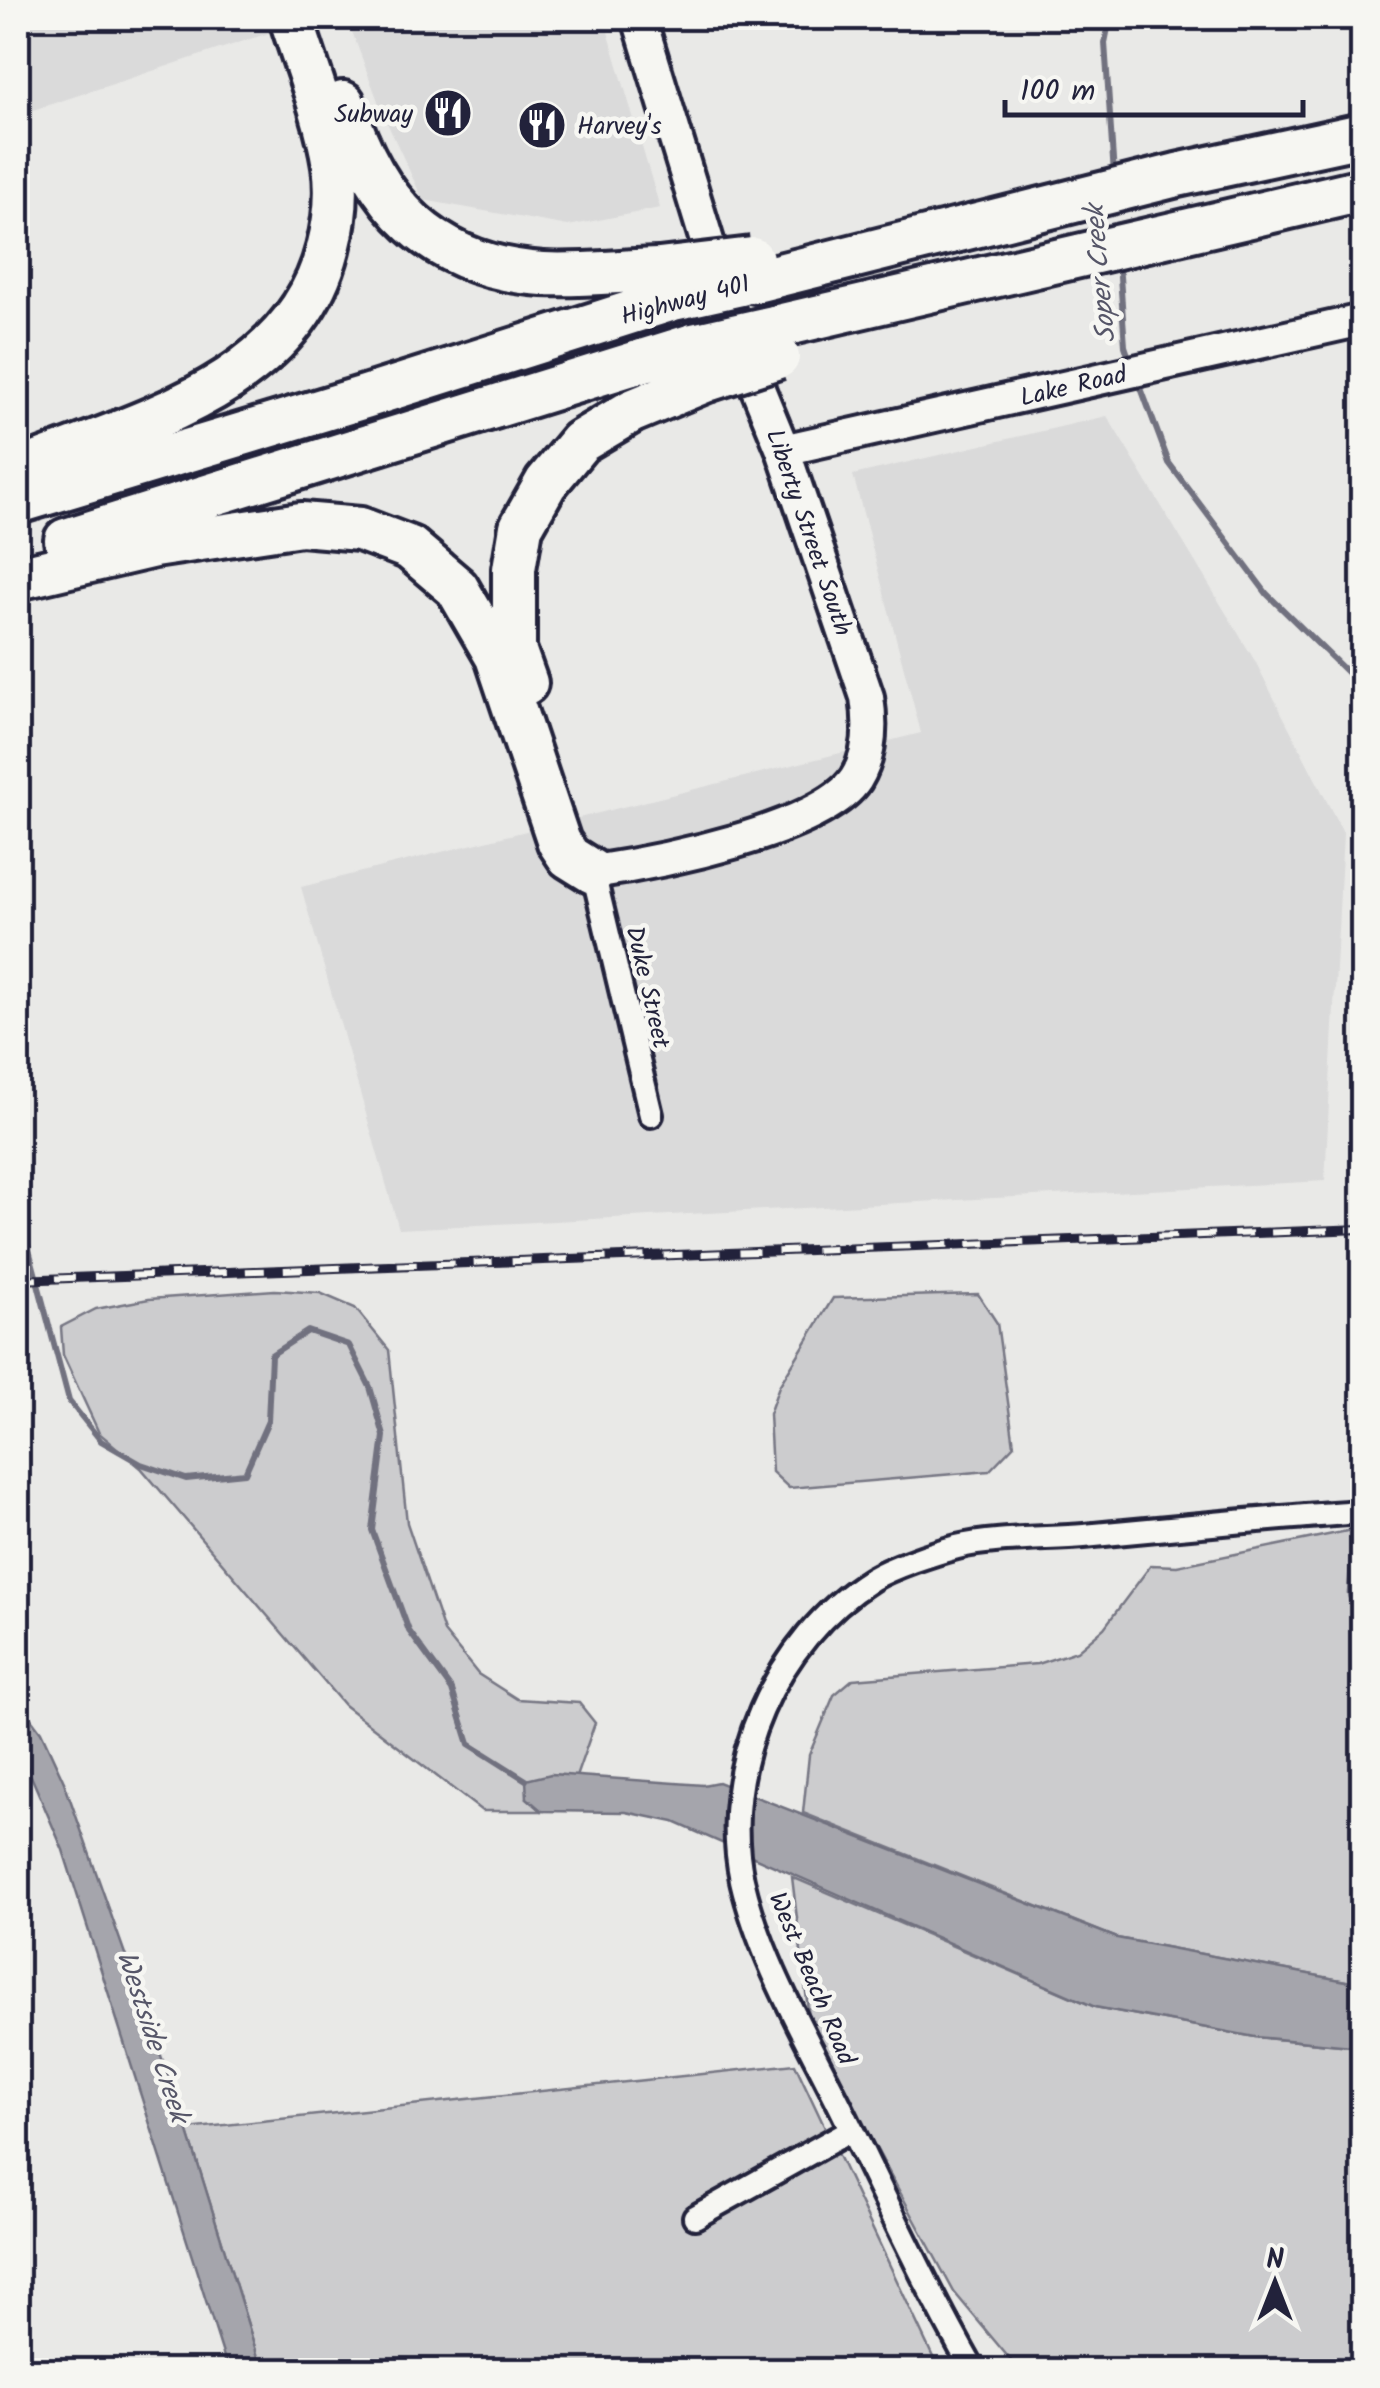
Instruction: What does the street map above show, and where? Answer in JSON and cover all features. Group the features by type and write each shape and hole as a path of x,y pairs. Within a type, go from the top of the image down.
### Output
{"highway":[{"path":"18,470 176,408 223,383 276,344 296,319 325,262 336,200 328,136 292,18"},
{"path":"316,18 364,163 390,201 424,233 450,249 508,269 544,274 666,284 754,270 1016,200 1085,197 1362,134"},
{"path":"593,872 514,648 514,568 521,527 546,483 580,442 700,363 1050,262 1362,190"},
{"name":"Highway 401","path":"18,502 365,397 666,284"},
{"name":"Highway 401","path":"18,555 700,363"},
{"path":"18,578 154,546 301,524 360,528 410,548 457,588 497,656 559,842 569,857 593,872"}],"main road":[{"name":"Liberty Street South","path":"593,872 658,862 742,840 822,807 857,778 871,725 867,697 783,450 735,334 638,18"}],"street":[{"name":"Lake Road","path":"783,450 1362,320"},
{"name":"Duke Street","path":"593,872 651,1116"},
{"name":"West Beach Road","path":"973,2370 931,2296 789,2004 742,1879 737,1823 743,1769 760,1713 787,1663 827,1614 874,1578 958,1547 1362,1512"},
{"path":"695,2217 852,2130"}],"shaded area":[{"path":"18,18 274,18 278,30 18,115"},
{"path":"347,18 604,18 660,208 568,226 423,200 382,112"},
{"path":"1107,416 1255,661 1343,833 1325,1181 399,1229 301,887 921,733 853,475"},
{"path":"275,1290 320,1293 355,1308 389,1350 407,1523 444,1632 478,1674 517,1699 579,1703 595,1723 576,1777 551,1774 527,1798 542,1811 482,1811 344,1705 141,1468 99,1433 63,1355 61,1327 96,1309 149,1299"},
{"path":"978,1294 997,1323 1014,1445 989,1471 789,1488 772,1472 769,1414 779,1386 833,1298"},
{"path":"1352,1530 1348,1593 1362,1660 1362,1984 1117,1938 803,1813 809,1755 834,1695 853,1679 1037,1664 1077,1651 1104,1628 1151,1565 1177,1566"},
{"path":"792,1877 1095,2007 1255,2037 1362,2047 1362,2370 1019,2370 954,2292 810,2026"},
{"path":"795,2064 939,2370 262,2370 187,2129"}],"water":[{"path":"1362,1446 1362,1660 1348,1593"},
{"name":"Westside Creek","path":"18,1701 41,1732 64,1782 187,2129 262,2370 228,2370 63,1850 18,1746"},
{"path":"551,1774 703,1785 718,1782 1117,1938 1362,1984 1362,2047 1255,2037 1095,2007 674,1822 626,1812 542,1811 527,1798 526,1780"}],"waterway":[{"name":"Soper Creek","path":"1110,18 1105,43 1114,175"},
{"name":"Soper Creek","path":"1119,263 1125,346 1131,364"},
{"name":"Soper Creek","path":"1138,380 1169,463 1267,594 1362,687"},
{"path":"18,1208 69,1401 101,1441 141,1464 186,1479 245,1473 268,1421 271,1355 308,1331 349,1345 370,1387 384,1436 372,1530 409,1631 452,1690 469,1744 526,1780"}],"railway":[{"path":"18,1280 1362,1229"}],"place":[{"name":"Subway","path":"448,113"},
{"name":"Harvey's","path":"542,125"}]}
